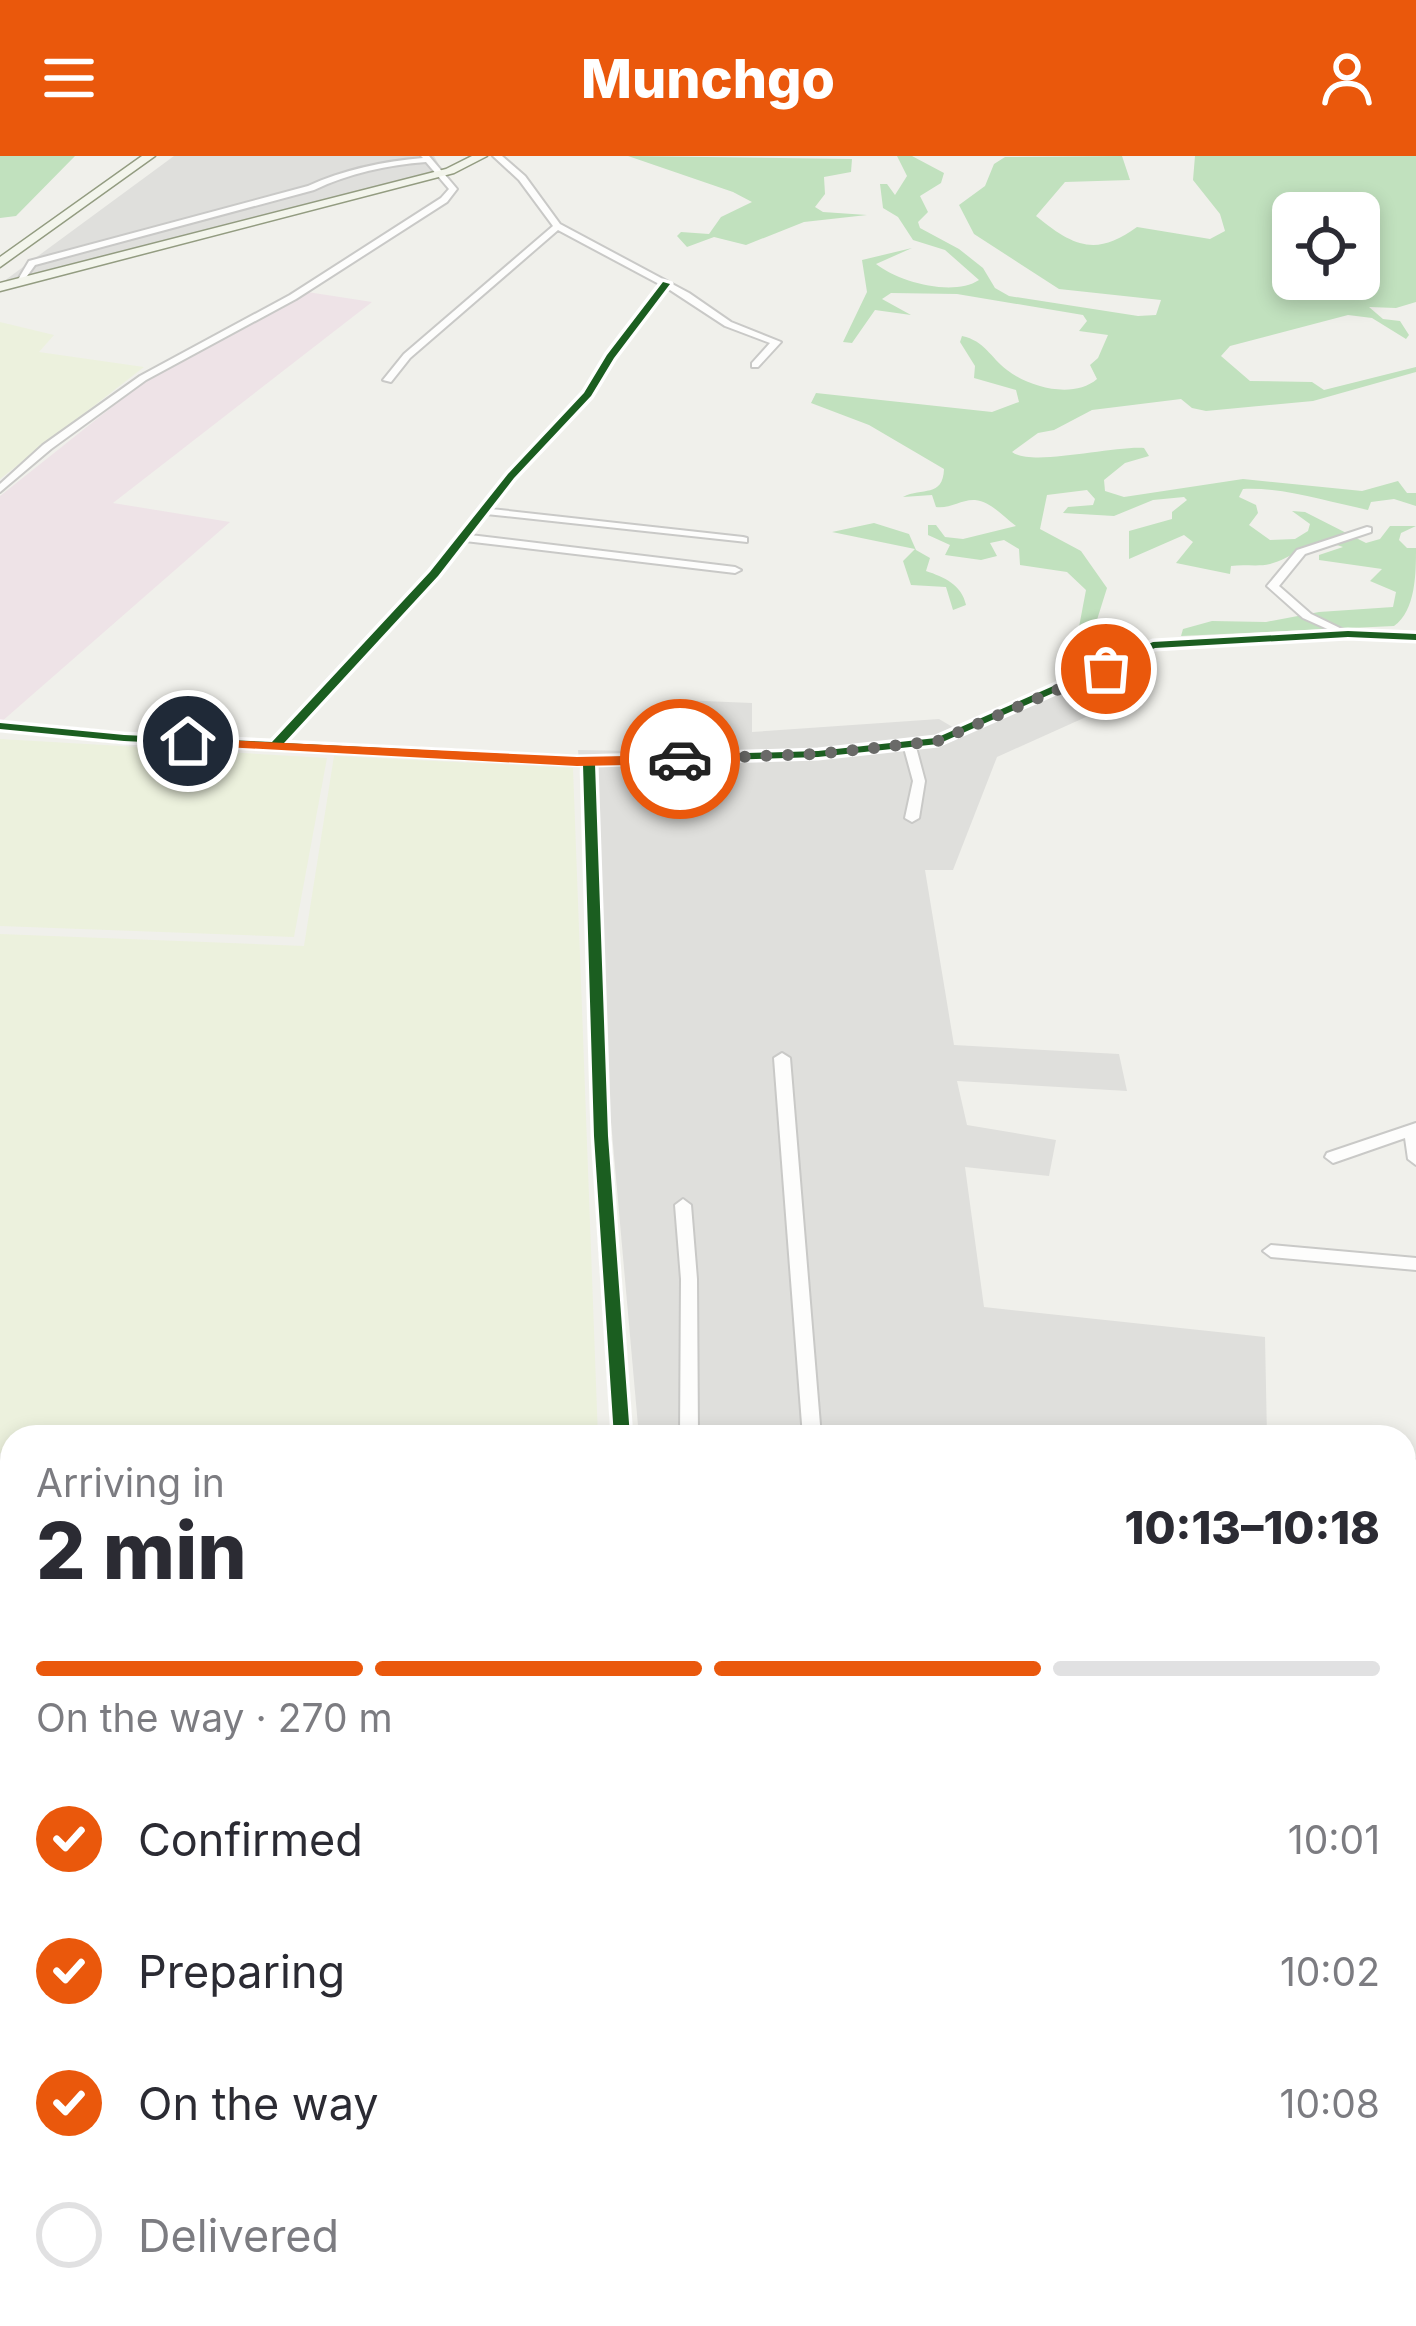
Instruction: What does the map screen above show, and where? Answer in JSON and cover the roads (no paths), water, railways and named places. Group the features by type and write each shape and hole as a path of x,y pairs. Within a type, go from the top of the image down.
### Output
{"main road":[{"path":"0,250 135,156"},
{"path":"0,263 149,156"},
{"path":"0,286 440,174 481,156"}],"street":[{"path":"497,156 522,178 557,226 666,284 728,324 776,342 755,365"},
{"path":"0,489 116,396 293,297 444,200 453,188 426,158 398,162 32,263 19,281"},
{"path":"388,380 407,356 557,226"},
{"path":"274,746 466,538 511,476 588,394 666,284"},
{"path":"485,511 743,540"},
{"path":"1348,634 1307,616 1274,586 1301,552 1367,530"},
{"path":"466,538 734,570"},
{"path":"0,726 274,746 589,760 753,758 909,745 967,730 1106,669 1138,648 1348,634 1416,638"},
{"path":"909,745 919,782 912,818"},
{"path":"589,760 601,1136 621,1425"},
{"path":"782,1058 811,1425"},
{"path":"1333,1157 1413,1128 1416,1160"},
{"path":"683,1205 689,1279 688,1425"},
{"path":"1271,1251 1416,1264"}]}
